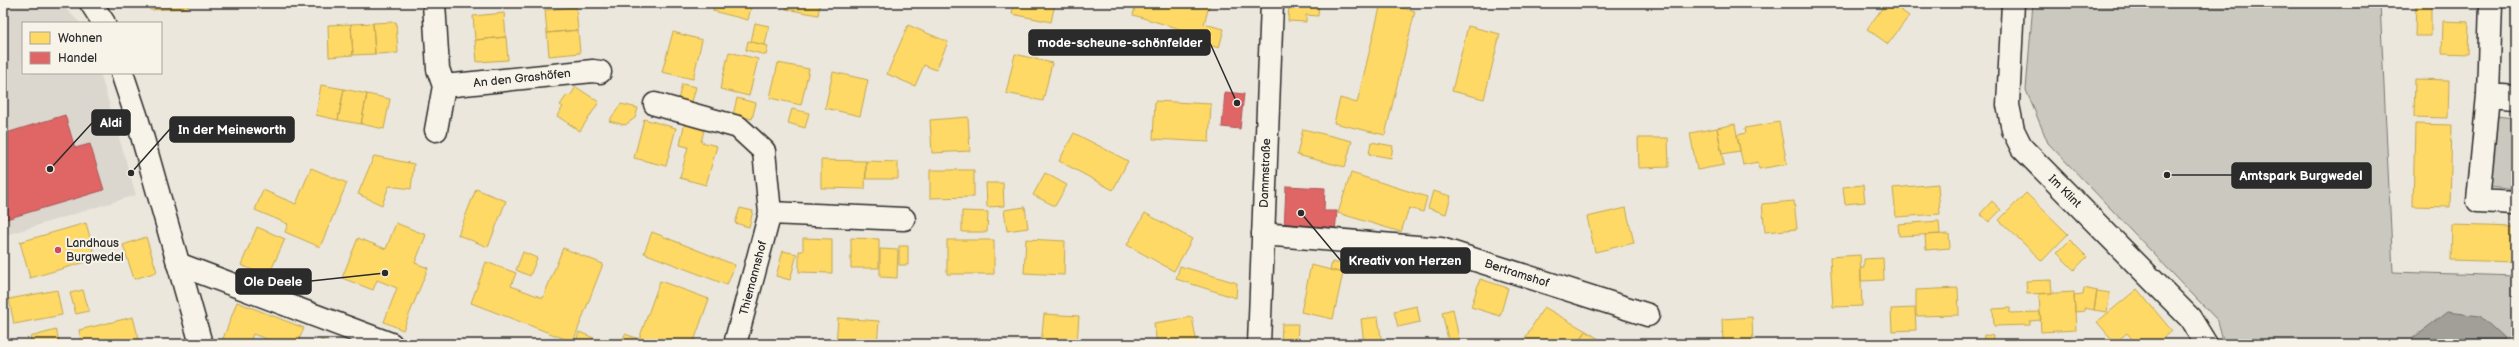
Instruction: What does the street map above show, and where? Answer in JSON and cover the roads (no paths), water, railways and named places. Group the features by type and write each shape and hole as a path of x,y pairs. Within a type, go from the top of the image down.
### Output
{"street":[{"path":"91,3 103,22"},
{"path":"434,3 438,69 444,86 436,130"},
{"name":"Dammstraße","path":"1259,344 1272,3"},
{"name":"Im Klint","path":"2014,3 2008,105 2013,130 2022,148 2190,318 2206,344"},
{"path":"2491,3 2488,95 2478,201 2516,203"},
{"name":"An den Grashöfen","path":"444,86 593,70 600,72"},
{"path":"122,74 137,118 201,344"},
{"path":"2488,95 2516,97"},
{"name":"Thiemannshof","path":"655,104 738,127 764,151 770,213 735,344"},
{"path":"770,213 904,219"},
{"name":"Bertramshof","path":"1263,234 1441,249 1648,315"},
{"path":"178,264 391,344"}],"place":[{"name":"mode-scheune-schönfelder","path":"1237,103"},
{"name":"Aldi","path":"50,169"},
{"name":"In der Meineworth","path":"131,173"},
{"name":"Amtspark Burgwedel","path":"2167,175"},
{"name":"Kreativ von Herzen","path":"1301,213"},
{"name":"Landhaus Burgwedel","path":"58,250"},
{"name":"Ole Deele","path":"385,273"}]}
